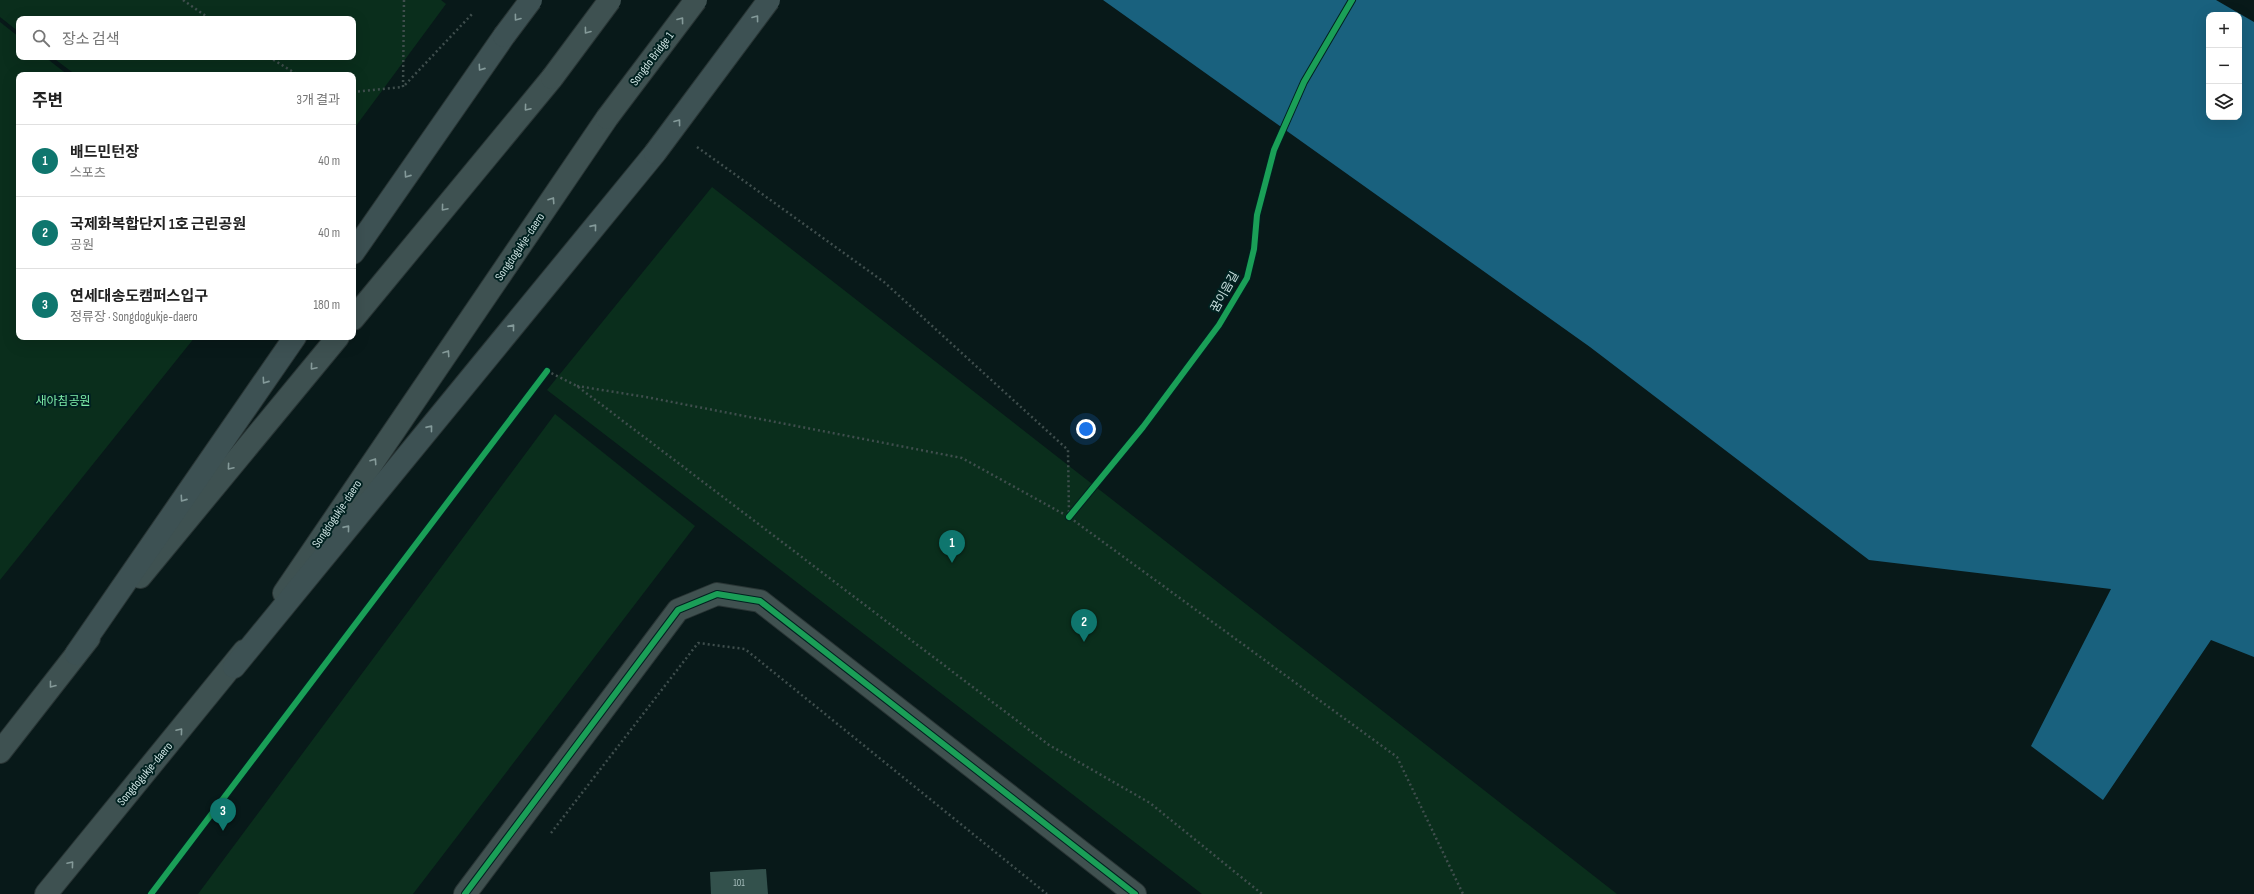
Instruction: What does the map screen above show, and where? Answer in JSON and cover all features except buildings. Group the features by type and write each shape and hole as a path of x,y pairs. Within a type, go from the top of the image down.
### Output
{"main road":[{"path":"356,249 504,36 531,0"},
{"path":"356,315 552,78 610,0"},
{"name":"Songdo Bridge 1","path":"608,118 696,0"},
{"path":"234,666 655,153 769,0"},
{"name":"Songdogukje-daero","path":"46,894 234,666 608,118"},
{"path":"76,654 293,340"},
{"path":"0,752 76,654 336,340"}],"street":[{"path":"464,894 678,610 717,594 760,601 1135,894"}],"path":[{"path":"183,0 206,16"},
{"path":"403,87 404,0"},
{"path":"356,92 403,87 474,13"},
{"path":"274,60 293,72"},
{"path":"766,197 884,282 1068,450 1069,516"},
{"path":"542,377 547,371 577,386 1049,745 1150,803 1262,894"},
{"path":"577,386 962,458 1069,516 1397,757 1463,894"},
{"path":"1069,516 1079,505"},
{"path":"548,838 698,643 745,649 1047,894"}],"green space":[{"path":"0,0 441,0 446,4 356,126 356,72 72,72 56,60 356,60 356,16 16,16 16,30 0,17"},
{"name":"새아침공원","path":"0,22 16,35 16,60 49,60 64,72 16,72 16,340 193,340 0,580"},
{"path":"712,187 1617,894 1202,894 547,390"},
{"path":"555,414 695,526 413,894 198,894"}],"water":[{"path":"1103,0 2216,0 2237,12 2206,12 2206,120 2242,120 2242,15 2254,22 2254,657 2211,640 2103,800 2031,746 2111,589 1869,560 1590,347"}],"cycle path":[{"name":"꿈이음길","path":"1069,517 1143,427 1219,325 1247,278 1254,249 1257,215 1274,150 1304,82 1352,0"},
{"path":"151,894 547,371"},
{"path":"465,894 678,610 717,594 760,601 1135,894"}],"place":[{"name":"배드민턴장","path":"952,563"},
{"name":"국제화복합단지 1호 근린공원","path":"1084,642"},
{"name":"연세대송도캠퍼스입구","path":"223,831"}]}
